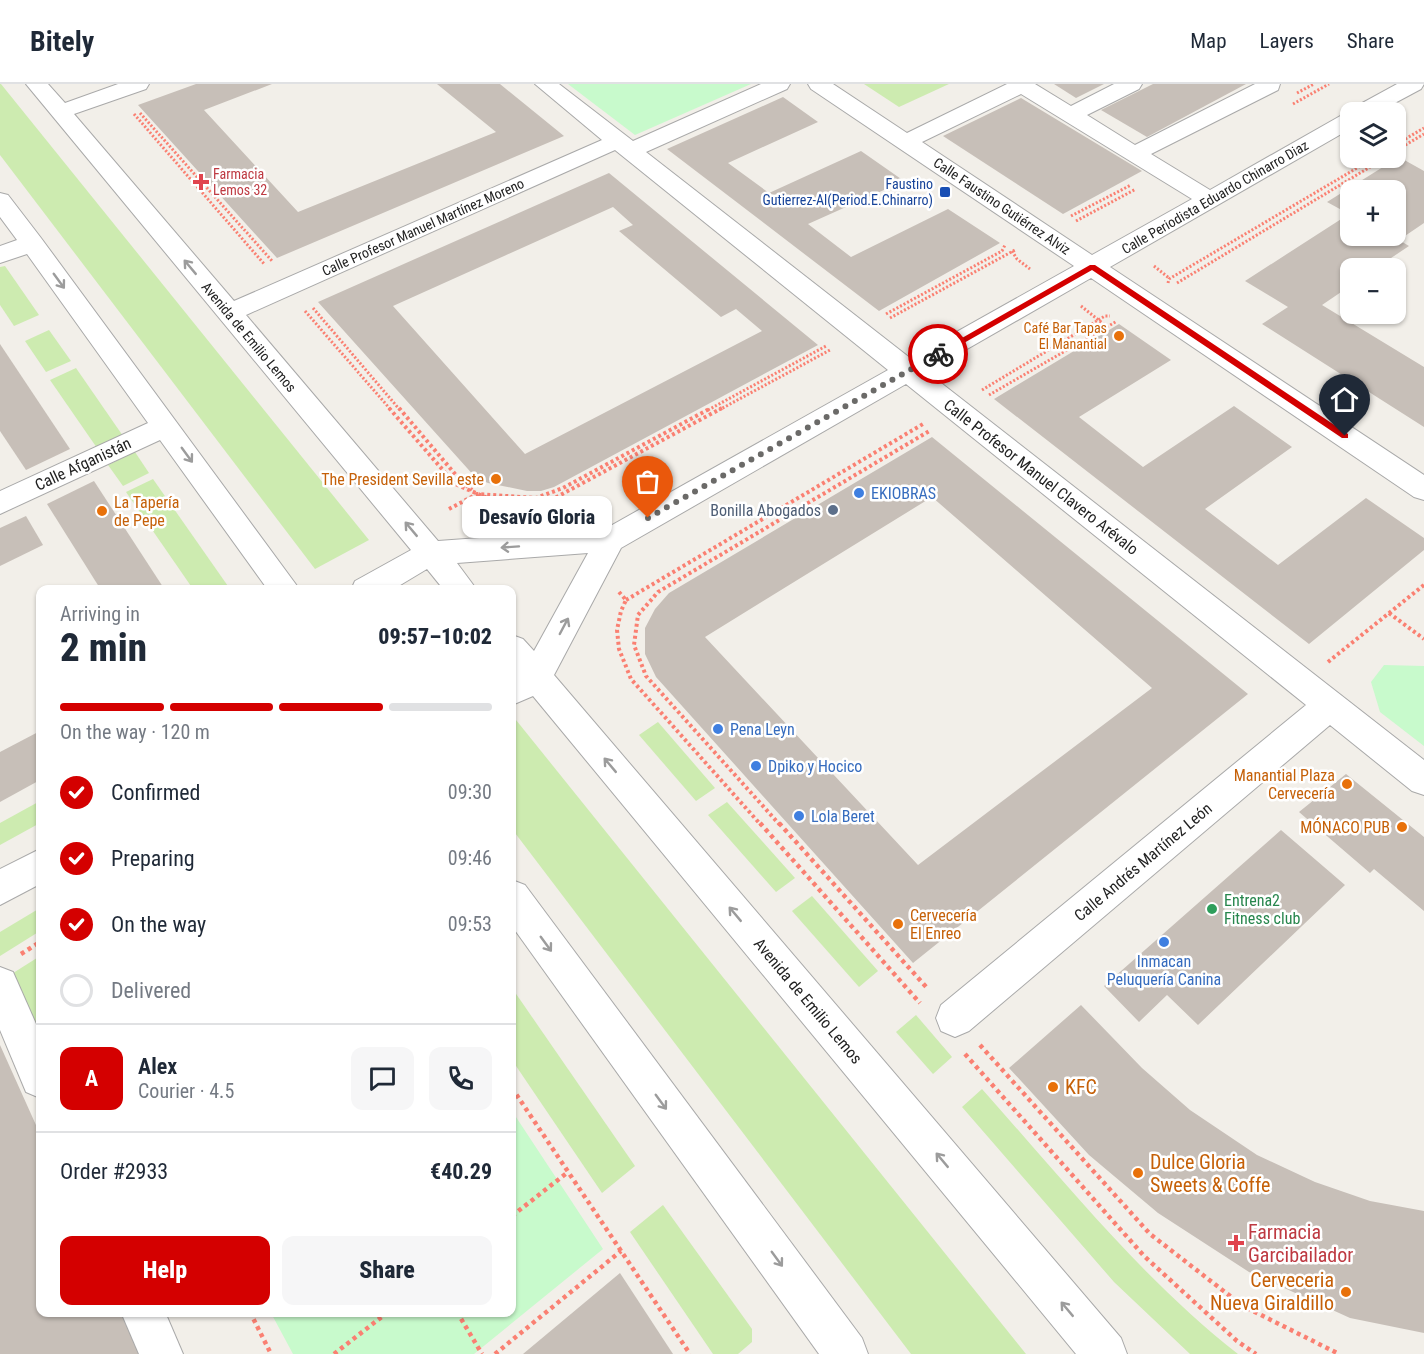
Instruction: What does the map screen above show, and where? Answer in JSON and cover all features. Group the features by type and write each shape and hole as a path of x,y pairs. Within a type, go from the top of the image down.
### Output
{"street":[{"name":"Avenida de Emilio Lemos","path":"36,84 458,585"},
{"name":"Calle Profesor Manuel Clavero Arévalo","path":"546,84 1424,780"},
{"name":"Calle Profesor Manuel Martínez Moreno","path":"229,313 624,146 779,84"},
{"name":"Calle Faustino Gutiérrez Alviz","path":"819,84 1424,489"},
{"path":"1070,115 1131,84"},
{"path":"1134,154 1270,85 1268,84"},
{"path":"1381,102 1413,84"},
{"path":"905,142 1022,85 1210,200"},
{"path":"60,112 124,89"},
{"name":"Calle Periodista Eduardo Chinarro Diaz","path":"610,540 1340,126"},
{"path":"0,200 281,585"},
{"path":"0,255 32,243"},
{"name":"Calle Afganistán","path":"0,503 166,426"},
{"path":"375,585 431,553 610,540"},
{"path":"524,685 610,540"},
{"name":"Avenida de Emilio Lemos","path":"516,660 524,685 1105,1354"},
{"name":"Calle Andrés Martínez León","path":"947,1026 1330,705"},
{"path":"0,888 36,867"},
{"path":"516,902 846,1354"},
{"path":"0,985 36,1069"},
{"path":"145,1317 161,1354"}],"path":[{"path":"124,89 455,484 499,503 540,506 1002,251 1006,242"},
{"path":"124,89 289,286 461,481 477,494"},
{"path":"1406,139 1424,128"},
{"path":"1406,145 1424,134"},
{"path":"1166,288 1169,279 1357,168"},
{"path":"1177,283 1367,168"},
{"path":"1067,216 1073,216 1138,181"},
{"path":"449,509 477,494 537,498 563,488 1017,249"},
{"path":"1077,302 1106,326"},
{"path":"1116,315 1105,316 658,592 638,615 634,645 650,680 1144,1256 1237,1341 1256,1354"},
{"path":"1123,322 1115,320 626,600 617,615 615,637 631,679 947,1026 1150,1234 1243,1306 1339,1354"},
{"path":"540,506 550,516"},
{"path":"1302,683 1424,585"},
{"path":"615,586 626,600"},
{"path":"1389,613 1424,639"},
{"path":"516,1100 568,1172 690,1354"},
{"path":"516,1213 568,1172"},
{"path":"495,1354 621,1251"},
{"path":"252,1317 271,1354"},
{"path":"334,1354 381,1317"},
{"path":"460,1317 482,1354"}],"green space":[{"path":"0,84 369,540 315,569 0,155"},
{"path":"568,84 751,84 635,135"},
{"path":"864,84 949,84 899,107"},
{"path":"5,266 39,315 14,326 0,305 0,267"},
{"path":"49,330 71,361 46,372 25,341"},
{"path":"76,368 123,436 97,448 50,380"},
{"path":"135,452 149,473 123,486 108,465"},
{"path":"153,479 227,585 190,585 126,492"},
{"path":"1384,665 1424,666 1424,746 1380,712 1371,682"},
{"path":"516,720 1026,1354 911,1354 516,834"},
{"path":"658,722 715,788 696,801 639,735"},
{"path":"727,802 795,878 776,892 708,815"},
{"path":"36,803 36,825 0,845 0,823"},
{"path":"812,896 878,971 859,987 792,911"},
{"path":"36,910 36,934 0,956 0,932"},
{"path":"36,959 36,1032 10,975"},
{"path":"516,994 635,1166 602,1193 516,1066"},
{"path":"916,1015 952,1057 933,1074 896,1032"},
{"path":"982,1089 1104,1228 1203,1325 1238,1354 1190,1354 1114,1282 962,1107"},
{"path":"516,1117 603,1249 474,1354 293,1354 273,1317 516,1317"},
{"path":"663,1205 752,1329 752,1342 738,1354 713,1354 630,1232"}],"building":[{"path":"196,84 272,84 204,110 298,212 496,132 437,84 500,84 564,136 277,258 138,105"},
{"path":"1054,84 1104,84 1076,98"},
{"path":"1153,84 1246,84 1147,137 1101,110"},
{"path":"783,97 818,122 728,163 769,193 861,151 904,181 808,224 851,257 948,209 1000,243 879,311 667,149"},
{"path":"1021,98 1142,171 1063,214 943,136"},
{"path":"1406,161 1424,171 1424,223 1406,235 1406,180 1362,180 1381,168 1406,168"},
{"path":"609,173 818,345 554,487 541,491 527,491 488,483 476,478 318,302","holes":["613,207 633,225 619,231 721,317 736,309 762,331 525,454 393,306"]},
{"path":"1340,194 1340,209 1327,202"},
{"path":"1340,220 1340,246 1406,244 1409,246 1391,258 1340,258 1340,293 1322,305 1340,316 1340,324 1353,324 1424,367 1424,427 1262,324 1288,307 1245,281"},
{"path":"1119,324 1171,360 1079,417 1143,467 1234,406 1292,447 1205,509 1278,565 1366,498 1424,538 1424,550 1309,644 994,399"},
{"path":"0,344 70,449 26,470 0,431"},
{"path":"932,437 1248,694 913,963 656,677 645,654 645,628 655,609 669,593","holes":["932,497 1152,688 918,865 705,637"]},
{"path":"94,481 162,585 98,585 47,504"},
{"path":"26,516 43,545 0,566 0,528"},
{"path":"36,733 36,782 0,802 0,752"},
{"path":"1346,774 1424,837 1424,911 1374,869 1370,873 1299,812"},
{"path":"1281,830 1345,885 1198,1025 1167,995 1139,1022 1104,986"},
{"path":"1081,1005 1142,1068 1190,1110 1257,1155 1315,1182 1370,1201 1424,1211 1424,1333 1350,1318 1249,1272 1158,1213 1089,1155 1009,1068"},
{"path":"0,1045 36,1125 36,1317 124,1317 139,1354 0,1354"},
{"path":"620,1273 673,1354 523,1354"}],"way so far":[{"path":"648,518 938,354"}],"place":[{"name":"Farmacia Lemos 32","path":"201,182"},
{"name":"Faustino Gutierrez-Al(Period.E.Chinarro)","path":"945,192"},
{"name":"Café Bar Tapas El Manantial","path":"1119,336"},
{"name":"The President Sevilla este","path":"496,479"},
{"name":"EKIOBRAS","path":"859,493"},
{"name":"Bonilla Abogados","path":"833,510"},
{"name":"La Tapería de Pepe","path":"102,511"},
{"name":"Desavío Gloria","path":"648,518"},
{"name":"Pena Leyn","path":"718,729"},
{"name":"Dpiko y Hocico","path":"756,766"},
{"name":"Manantial Plaza Cervecería","path":"1347,784"},
{"name":"Lola Beret","path":"799,816"},
{"name":"MÓNACO PUB","path":"1402,827"},
{"name":"Entrena2 Fitness club","path":"1212,909"},
{"name":"Cervecería El Enreo","path":"898,924"},
{"name":"Inmacan Peluquería Canina","path":"1164,942"},
{"name":"KFC","path":"1053,1087"},
{"name":"Dulce Gloria Sweets & Coffe","path":"1138,1173"},
{"name":"Farmacia Garcibailador","path":"1236,1243"},
{"name":"Cerveceria Nueva Giraldillo","path":"1346,1292"}],"route":[{"path":"938,354 1092,267 1345,436"}]}
